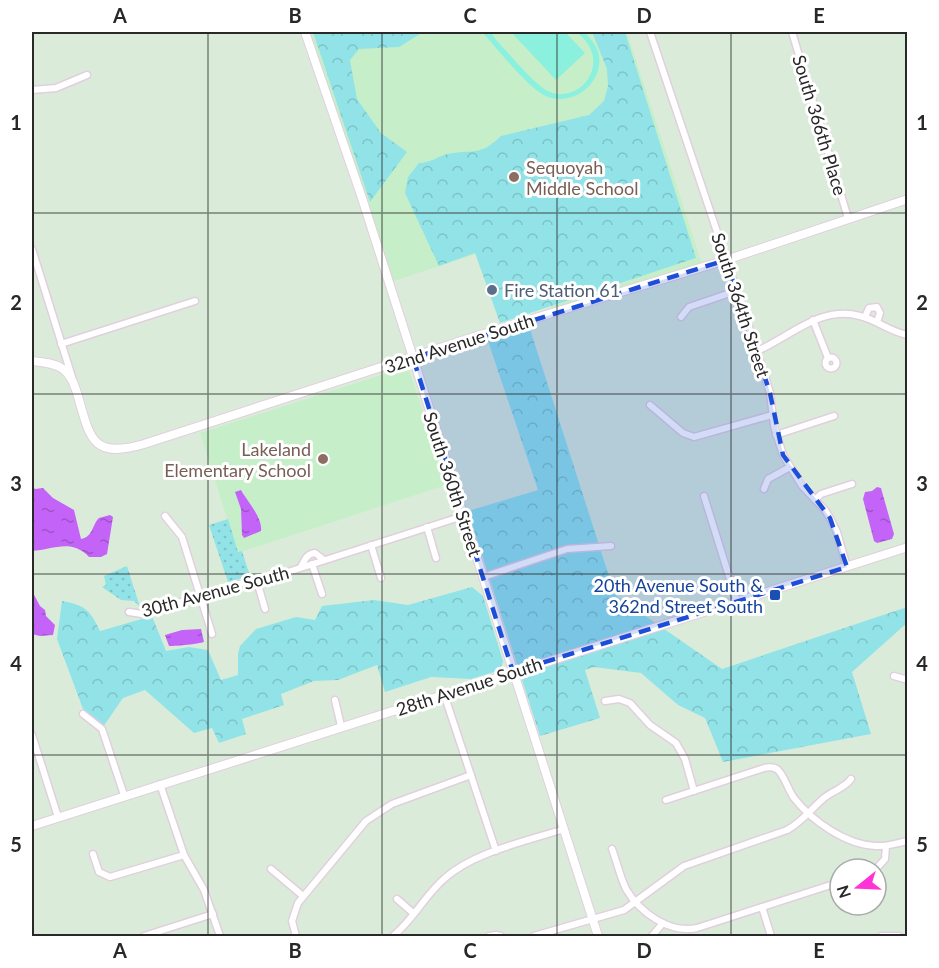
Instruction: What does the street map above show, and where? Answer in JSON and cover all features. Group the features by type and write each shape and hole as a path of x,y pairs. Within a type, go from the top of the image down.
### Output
{"street":[{"name":"South 360th Street","path":"305,32 362,198 598,936"},
{"name":"South 364th Street","path":"650,32 757,351 770,393 776,435 790,467 802,486 825,510 834,525 847,567"},
{"name":"South 366th Place","path":"792,32 848,218"},
{"path":"32,90 56,88 87,75"},
{"name":"32nd Avenue South","path":"73,382 91,437 102,447 113,449 144,444 477,336 726,260 908,199"},
{"path":"32,249 73,382"},
{"path":"681,317 688,307 736,291"},
{"path":"61,344 195,301"},
{"path":"865,317 869,308 877,307 880,313 877,322"},
{"path":"757,351 778,342 813,320 839,314 865,317 895,332 908,335"},
{"path":"813,320 828,357"},
{"path":"32,361 50,363 61,368 73,382"},
{"path":"650,405 683,433 694,437 772,415"},
{"path":"776,435 834,416"},
{"path":"764,489 768,479 790,467"},
{"path":"815,500 821,494 852,484"},
{"path":"704,496 737,602"},
{"path":"165,516 182,537 212,634"},
{"name":"30th Avenue South","path":"129,612 142,614 243,582 257,581 463,516"},
{"path":"427,527 436,558"},
{"path":"371,545 381,578"},
{"path":"483,577 567,549 612,546"},
{"name":"28th Avenue South","path":"32,826 341,726 908,548"},
{"name":"30th Avenue South","path":"301,567 306,556 311,553 315,553 324,560"},
{"path":"312,564 322,594"},
{"path":"257,581 265,609"},
{"path":"894,676 908,680"},
{"path":"444,694 496,851"},
{"path":"605,701 619,699 628,702 650,725 676,743 694,791"},
{"path":"335,700 341,726"},
{"path":"83,714 104,732 124,795"},
{"path":"32,735 58,817"},
{"path":"666,800 766,768 777,769 792,795 809,813 847,838 864,845 886,846 908,841"},
{"path":"296,936 292,926 295,909 303,896 366,820 392,804 471,775"},
{"path":"534,936 616,914 637,903 684,866 784,831 851,779"},
{"path":"160,784 184,855 200,880 220,936"},
{"path":"393,936 447,876 496,851 564,829"},
{"path":"885,857 886,846"},
{"path":"612,849 625,886 637,903 655,918 677,929 690,929 828,886"},
{"path":"93,854 99,872 110,877 184,855"},
{"path":"271,869 303,896"},
{"path":"397,899 414,913"},
{"path":"762,907 771,936"},
{"path":"144,936 213,914"},
{"path":"652,936 663,923"},
{"path":"489,936 501,936"},
{"path":"881,936 899,936"}],"highlighted area":[{"path":"726,260 770,393 783,455 830,518 847,567 513,672 413,358"}],"shaded area":[{"name":"Sequoyah Middle School","path":"305,32 627,32 703,267 553,313 528,237 388,283"},
{"path":"482,32 491,32 522,69 544,89 560,94 577,90 589,77 593,59 591,50 577,32 584,32 598,51 597,75 585,90 577,95 558,99 548,97 523,78"},
{"path":"511,32 565,32 585,53 556,80"},
{"name":"Lakeland Elementary School","path":"403,368 410,372 446,485 238,553 200,433"}],"green space":[{"path":"313,32 423,32 399,47 359,49 350,60 357,99 381,133 407,152 370,202"},
{"path":"592,32 625,32 696,258 500,323 475,253 439,266 405,193 408,177 419,163 447,154 481,150 501,136 589,115 604,101 608,86 607,69"},
{"path":"530,329 615,595 722,669 907,607 907,623 852,672 871,734 723,762 705,718 678,705 641,673 594,667 585,670 600,718 540,736 468,511 538,490 488,341"},
{"path":"228,519 238,552 242,551 250,576 228,582 209,525"},
{"path":"127,566 140,607 134,601 121,600 102,587 106,585 104,576"},
{"path":"472,587 483,596 503,661 501,670 471,679 431,677 385,692 377,665 338,680 314,681 281,694 284,705 242,719 246,734 219,743 212,728 194,733 145,690 123,698 103,727 83,709 57,639 62,601 76,604 86,610 100,631 152,616 166,651 189,647 208,650 221,680 238,675 240,646 256,629 296,617 315,620 322,606 374,600 408,605"}],"water":[{"path":"32,486 35,489 43,488 53,498 74,510 81,539 88,536 99,518 110,515 113,517 107,554 101,557 89,557 82,551 69,546 32,551"},
{"path":"877,487 881,488 894,534 892,539 877,543 874,541 863,499 865,492"},
{"path":"241,490 257,515 261,526 261,531 244,538 241,509 235,492"},
{"path":"32,591 40,606 45,610 46,616 55,625 53,635 32,634"},
{"path":"201,629 204,642 169,646 165,635 182,630"}],"place":[{"name":"Sequoyah Middle School","path":"514,177"},
{"name":"Fire Station 61","path":"492,290"},
{"name":"Lakeland Elementary School","path":"323,459"},
{"name":"20th Avenue South & 362nd Street South","path":"775,595"}]}
